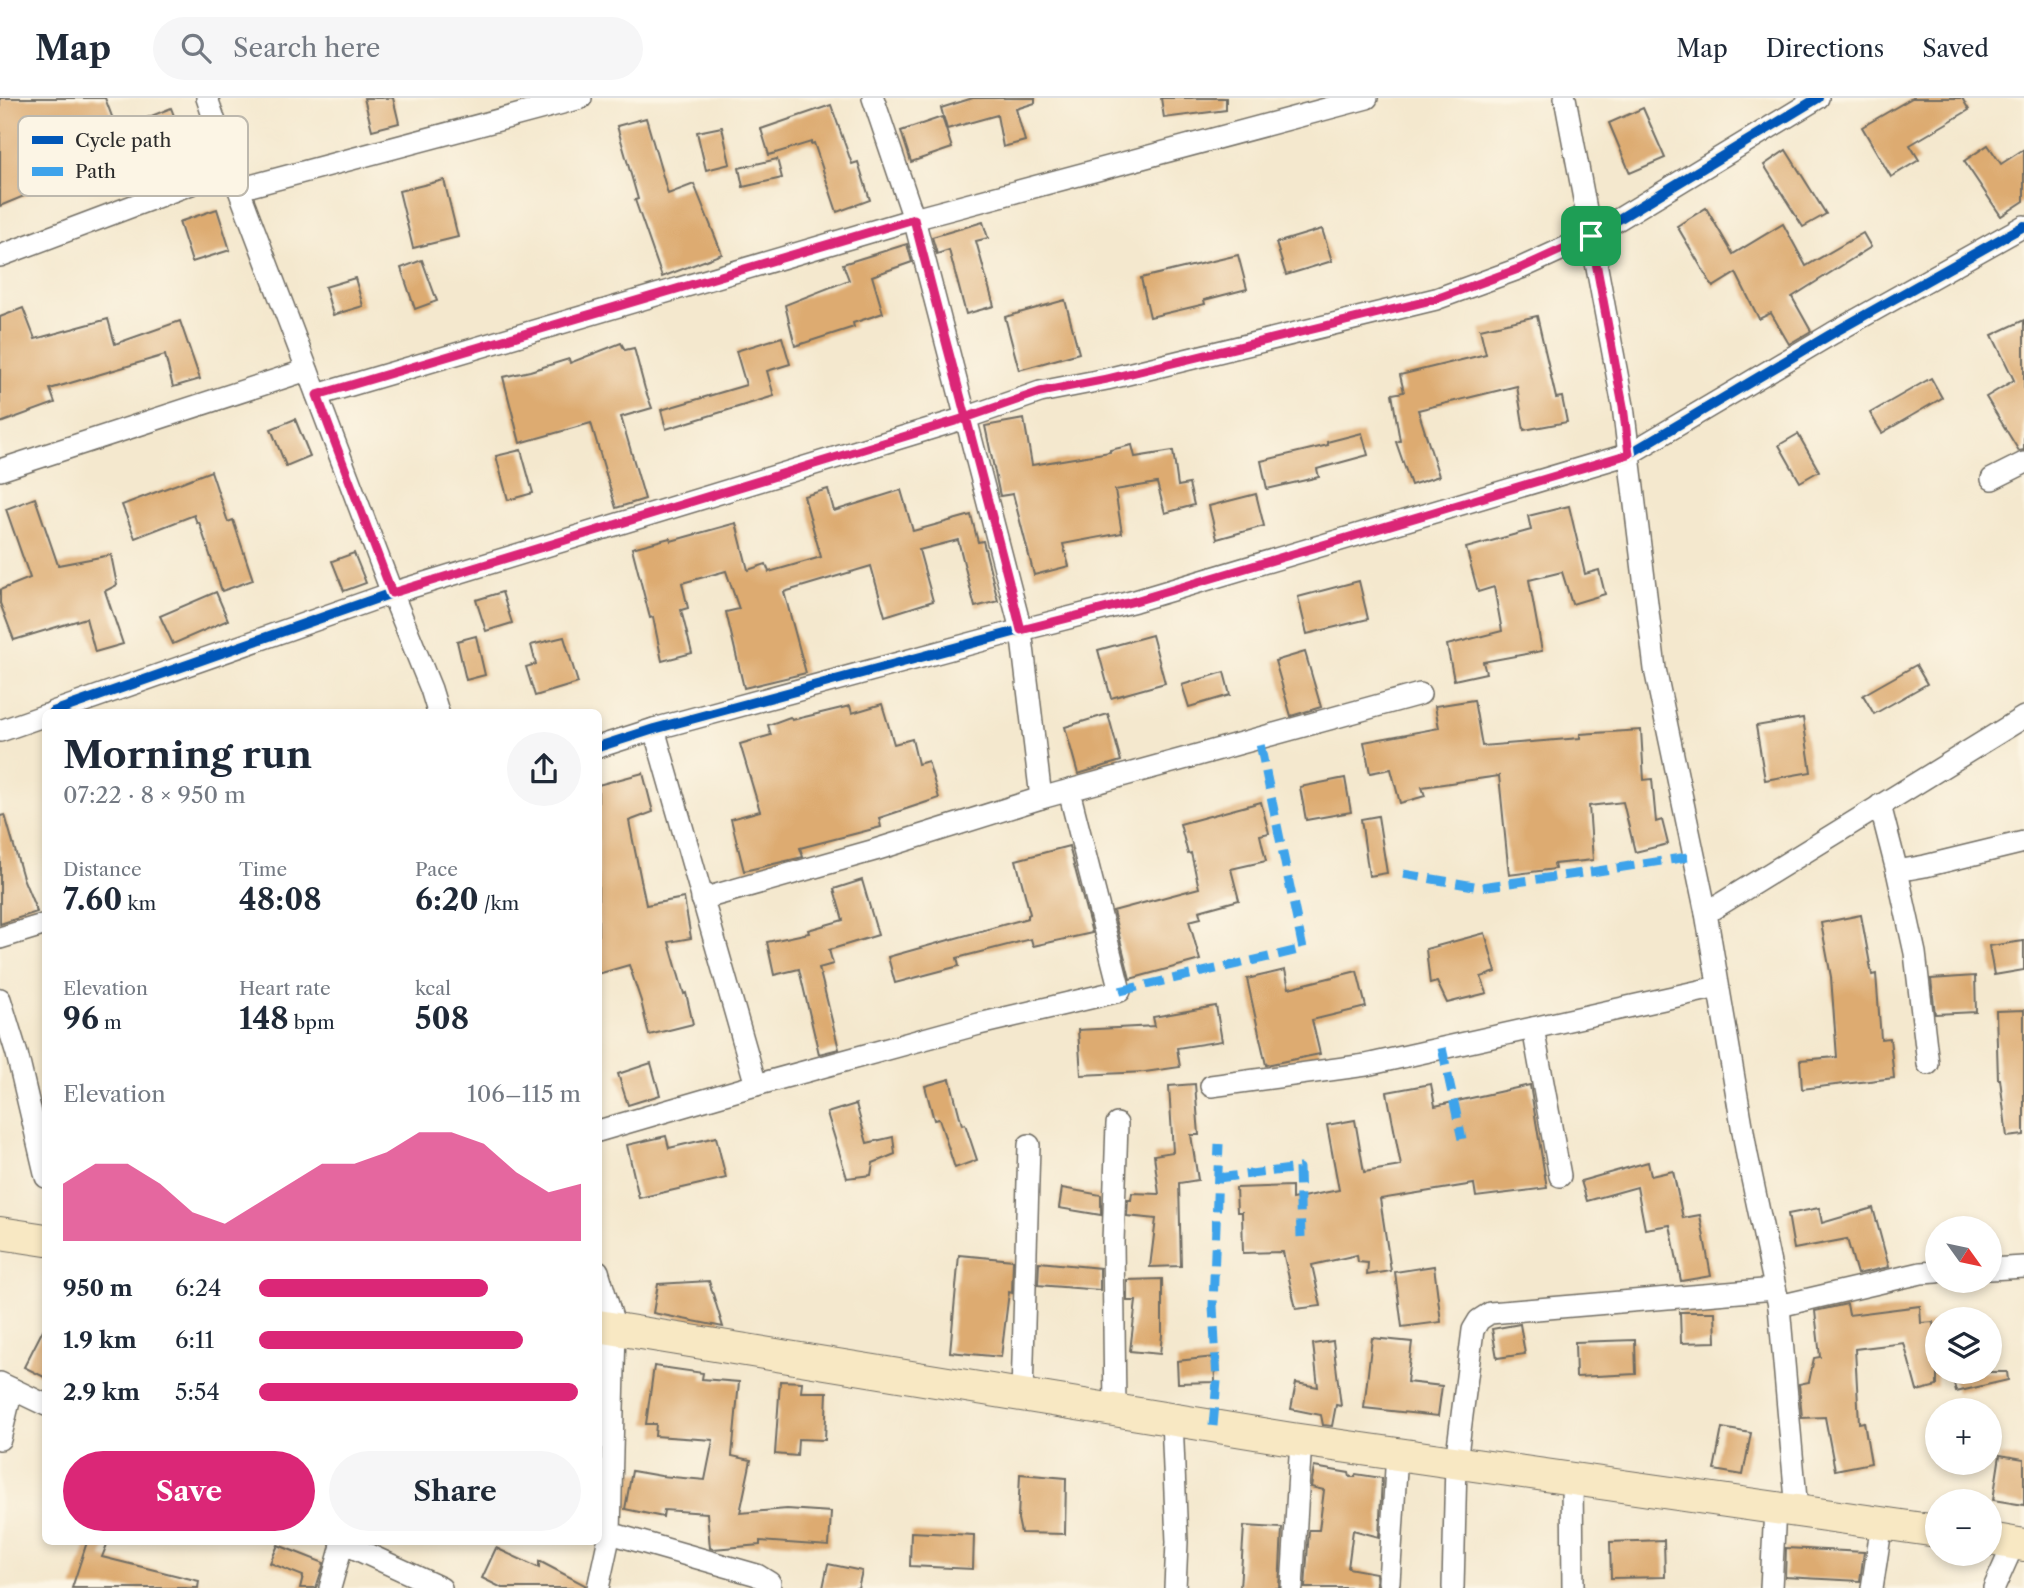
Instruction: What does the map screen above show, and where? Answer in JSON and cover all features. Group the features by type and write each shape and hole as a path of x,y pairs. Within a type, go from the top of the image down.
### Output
{"street":[{"path":"207,98 213,116"},
{"path":"248,176 581,98"},
{"path":"873,98 914,219 1021,630 1041,798"},
{"path":"317,395 914,219 1329,103 1367,98"},
{"path":"1565,98 1623,406 1655,669 1706,913 1746,1154 1777,1298 1786,1509 1772,1588"},
{"path":"62,709 392,593 965,418 1040,392 1107,379 1436,299 1521,268 1591,236 1818,98"},
{"path":"0,256 183,196"},
{"path":"241,196 437,709"},
{"path":"602,746 654,729 1135,601 1629,454 1833,333 2024,226"},
{"path":"0,470 307,370"},
{"path":"1992,479 2024,463"},
{"path":"702,899 875,850 1041,798 1420,694"},
{"path":"0,731 42,716"},
{"path":"1706,913 2024,718"},
{"path":"654,729 756,1085"},
{"path":"602,1130 979,1024 1120,991 1069,791"},
{"path":"1880,806 1915,953 1928,1064"},
{"path":"1897,871 2024,842"},
{"path":"0,939 42,925"},
{"path":"1211,1086 1366,1065 1718,987"},
{"path":"0,999 18,1054 42,1156"},
{"path":"1533,1028 1560,1176"},
{"path":"1115,1410 1113,1242 1118,1124"},
{"path":"1022,1395 1029,1145"},
{"path":"0,1233 42,1239"},
{"path":"2002,1268 2024,1266"},
{"path":"1453,1588 1456,1462 1473,1331 1479,1320 1490,1313 1777,1298 1925,1273"},
{"path":"597,1588 610,1533 607,1327 602,1295"},
{"path":"607,1327 1301,1440 1925,1529"},
{"path":"0,1439 6,1386 42,1403"},
{"path":"1172,1419 1177,1542 1175,1588"},
{"path":"1292,1588 1301,1440"},
{"path":"1389,1582 1397,1453"},
{"path":"1572,1479 1573,1588"},
{"path":"1872,1588 1882,1523"},
{"path":"610,1533 757,1576 770,1583 768,1588"},
{"path":"1994,1588 2009,1542"},
{"path":"330,1588 341,1545"},
{"path":"349,1545 442,1588"}],"building":[{"path":"0,98 105,98 112,116 18,116 18,196 24,196 0,206"},
{"path":"364,98 393,98 399,123 372,130"},
{"path":"973,98 1035,98 1035,103 1016,109 1025,141 1003,147 997,115 947,129 941,108"},
{"path":"1161,98 1226,98 1226,110 1164,118"},
{"path":"1912,98 1962,98 1969,110 1910,145 1919,160 1891,177 1862,127"},
{"path":"831,105 852,164 858,162 870,200 837,212 814,143 769,155 761,129"},
{"path":"171,108 174,116 151,116"},
{"path":"1643,108 1665,158 1630,173 1609,123"},
{"path":"942,117 952,148 911,162 901,131"},
{"path":"646,118 668,194 694,184 722,254 662,277 635,200 638,199 617,126"},
{"path":"722,127 730,164 706,170 697,132"},
{"path":"1988,145 2001,164 2024,149 2024,201 2001,216 1964,161"},
{"path":"1786,150 1826,214 1803,227 1764,165"},
{"path":"777,159 782,178 743,187 739,168"},
{"path":"444,180 458,237 413,248 399,191"},
{"path":"1706,208 1733,254 1783,224 1806,266 1863,233 1871,247 1792,297 1811,331 1789,344 1771,313 1759,319 1736,273 1713,287 1677,226"},
{"path":"217,209 230,250 192,262 179,222"},
{"path":"983,222 988,238 976,241 994,306 966,314 949,250 937,254 932,237"},
{"path":"1322,229 1332,261 1286,275 1276,243"},
{"path":"907,244 912,262 872,276 883,313 853,323 854,327 795,346 785,305 849,280 843,264"},
{"path":"1238,255 1247,289 1204,300 1205,304 1150,317 1141,278"},
{"path":"422,260 437,301 415,309 401,268"},
{"path":"355,278 363,306 333,315 325,287"},
{"path":"1065,300 1079,353 1019,370 1005,317"},
{"path":"23,308 35,339 108,319 115,344 180,321 200,379 173,387 165,355 50,389 55,403 0,423 0,317"},
{"path":"1537,316 1556,398 1562,397 1567,422 1524,430 1517,386 1418,410 1439,476 1411,485 1396,442 1400,441 1392,394 1404,392 1400,375 1486,354 1480,329"},
{"path":"2024,320 2024,450 2019,451 1986,397 2014,380 1992,335"},
{"path":"782,337 790,364 767,371 774,396 666,429 661,410 746,385 736,351"},
{"path":"621,343 625,350 634,348 652,408 621,417 645,499 616,508 591,423 520,443 503,377 569,359 570,363"},
{"path":"1931,378 1942,398 1882,433 1870,413"},
{"path":"295,419 310,456 286,466 271,429"},
{"path":"1024,419 1032,465 1110,452 1132,445 1135,457 1173,451 1178,486 1189,484 1194,505 1165,513 1157,483 1115,490 1122,533 1063,544 1069,566 1034,575 1013,494 1000,496 985,426"},
{"path":"1362,433 1368,455 1317,469 1319,477 1267,489 1261,461 1328,445 1327,442"},
{"path":"1798,434 1819,471 1800,482 1779,445"},
{"path":"521,450 533,493 508,500 496,456"},
{"path":"211,471 228,522 233,520 253,580 222,591 199,522 197,523 194,515 135,538 122,505"},
{"path":"828,489 834,511 901,490 913,531 971,515 978,542 983,541 998,601 975,607 958,540 919,550 933,601 885,616 871,566 784,592 806,673 744,688 726,612 739,609 726,571 682,583 688,608 681,610 692,653 662,661 653,617 650,618 632,548 670,538 671,541 736,523 748,570 766,564 769,572 821,557 804,496"},
{"path":"1256,494 1264,526 1217,539 1209,506"},
{"path":"35,498 58,565 111,555 117,585 105,591 123,644 95,652 86,618 14,640 0,603 0,590 30,578 6,509"},
{"path":"1569,506 1585,574 1599,570 1605,594 1572,604 1562,572 1529,580 1542,651 1483,662 1486,673 1454,680 1447,645 1502,631 1494,587 1478,592 1466,548 1531,530 1528,516"},
{"path":"354,553 366,583 344,591 332,561"},
{"path":"1359,581 1368,619 1307,634 1298,597"},
{"path":"216,592 228,620 173,644 160,616"},
{"path":"502,592 512,623 486,631 476,600"},
{"path":"1152,635 1165,683 1111,698 1098,650"},
{"path":"476,636 485,675 466,680 457,641"},
{"path":"564,637 578,683 535,696 526,667 536,664 531,645"},
{"path":"1305,652 1321,707 1291,716 1275,661"},
{"path":"1916,665 1927,684 1874,714 1863,695"},
{"path":"1224,672 1230,695 1189,707 1182,685"},
{"path":"1474,700 1482,746 1580,738 1580,734 1641,730 1644,780 1652,779 1656,822 1662,820 1668,844 1635,852 1623,802 1589,806 1593,860 1554,864 1555,869 1509,875 1499,776 1422,787 1425,796 1400,803 1391,769 1370,773 1364,742 1439,728 1435,706"},
{"path":"882,704 894,744 912,739 918,764 928,761 939,798 879,818 881,827 800,848 803,857 744,871 731,819 760,811 740,744 771,735 768,725 790,717 792,720 850,706 852,713"},
{"path":"1108,714 1121,761 1078,774 1065,727"},
{"path":"1803,718 1811,772 1765,780 1756,726"},
{"path":"643,773 653,812 629,821 646,905 684,898 691,938 669,942 693,1024 649,1035 629,965 602,973 602,784"},
{"path":"1345,778 1351,812 1306,820 1300,787"},
{"path":"1261,802 1269,833 1260,835 1266,861 1231,869 1239,900 1199,911 1201,918 1189,921 1200,960 1130,979 1113,911 1199,888 1191,853 1188,854 1180,824"},
{"path":"5,815 23,878 37,912 0,924 0,816"},
{"path":"1378,816 1387,873 1369,876 1361,819"},
{"path":"1069,846 1092,933 1033,946 1031,939 957,958 959,966 895,983 888,957 1028,918 1030,914 1016,860"},
{"path":"862,880 878,935 829,950 833,964 819,968 839,1049 819,1054 799,969 774,975 767,942 809,933 808,930 843,920 834,889"},
{"path":"1861,915 1872,975 1876,974 1881,1039 1890,1038 1894,1078 1802,1089 1800,1060 1837,1057 1831,977 1821,923"},
{"path":"1485,933 1496,972 1481,977 1487,993 1447,1003 1437,982 1430,984 1426,949"},
{"path":"2024,941 2024,970 1994,975 1989,946"},
{"path":"1285,970 1289,988 1357,971 1366,1007 1312,1020 1320,1054 1266,1065 1247,979"},
{"path":"1975,976 1976,1012 1935,1014 1931,979"},
{"path":"1216,1006 1222,1041 1177,1048 1180,1067 1145,1072 1081,1075 1078,1030 1155,1026 1153,1017"},
{"path":"2024,1010 2024,1135 2007,1137 1998,1079 1996,1011"},
{"path":"651,1063 660,1095 628,1105 618,1074"},
{"path":"950,1079 962,1125 965,1124 977,1160 955,1168 939,1119 934,1120 925,1086"},
{"path":"1195,1084 1199,1135 1191,1135 1198,1180 1179,1183 1181,1266 1150,1267 1156,1219 1127,1216 1128,1200 1131,1200 1132,1193 1159,1194 1154,1155 1173,1152 1169,1086"},
{"path":"1431,1084 1435,1106 1530,1085 1547,1188 1476,1197 1474,1184 1380,1199 1391,1271 1367,1275 1368,1263 1358,1262 1357,1255 1312,1265 1321,1306 1296,1309 1283,1252 1243,1253 1242,1212 1237,1212 1236,1188 1292,1186 1292,1199 1339,1190 1327,1125 1355,1120 1364,1172 1401,1166 1387,1092"},
{"path":"856,1104 867,1143 893,1137 895,1154 873,1163 871,1175 847,1178 827,1113"},
{"path":"666,1136 669,1148 716,1137 726,1178 639,1198 627,1145"},
{"path":"1648,1162 1651,1176 1673,1171 1683,1218 1700,1215 1711,1276 1681,1281 1670,1225 1645,1229 1637,1187 1587,1201 1581,1181"},
{"path":"1062,1188 1101,1195 1101,1215 1059,1208"},
{"path":"1819,1208 1822,1223 1873,1208 1889,1267 1857,1274 1847,1239 1794,1249 1788,1214"},
{"path":"959,1255 1013,1260 1012,1293 1009,1292 1001,1357 950,1352"},
{"path":"1039,1262 1100,1268 1100,1290 1038,1285"},
{"path":"1434,1266 1441,1322 1402,1327 1395,1272"},
{"path":"1162,1279 1160,1354 1130,1351 1136,1301 1127,1301 1127,1280"},
{"path":"709,1281 723,1327 653,1313 658,1284"},
{"path":"1847,1304 1849,1315 1920,1306 1921,1323 1925,1323 1925,1384 1937,1386 1917,1391 1904,1343 1855,1349 1859,1423 1864,1422 1871,1463 1835,1470 1825,1417 1802,1418 1799,1384 1809,1382 1814,1358 1820,1357 1815,1311"},
{"path":"1680,1312 1715,1312 1716,1342 1681,1343"},
{"path":"1520,1324 1525,1354 1497,1358 1492,1329"},
{"path":"42,1332 42,1376 24,1367"},
{"path":"1372,1338 1412,1342 1407,1382 1442,1386 1438,1416 1364,1408"},
{"path":"1635,1340 1636,1374 1576,1377 1575,1342"},
{"path":"1333,1341 1341,1406 1336,1405 1332,1426 1323,1425 1321,1415 1291,1409 1296,1383 1318,1387 1313,1344"},
{"path":"1214,1357 1215,1382 1178,1383 1177,1361"},
{"path":"654,1366 703,1373 702,1379 739,1382 732,1456 751,1460 740,1513 787,1509 831,1512 829,1546 760,1541 760,1545 713,1549 710,1548 707,1513 664,1510 663,1517 625,1509 632,1471 705,1480 713,1440 655,1436 656,1424 646,1424"},
{"path":"2002,1372 2007,1372 2008,1380 2002,1381"},
{"path":"780,1381 802,1382 801,1392 827,1392 825,1440 798,1439 797,1456 775,1454"},
{"path":"1954,1384 1991,1384 1956,1392"},
{"path":"1722,1428 1751,1433 1743,1475 1714,1470"},
{"path":"2002,1455 2024,1459 2024,1505 2002,1501 2002,1489 1995,1489 1997,1475 2002,1475"},
{"path":"1314,1467 1349,1473 1350,1477 1355,1477 1356,1474 1382,1478 1379,1537 1353,1530 1348,1568 1376,1573 1377,1588 1305,1588 1309,1530 1319,1530 1324,1490 1311,1487"},
{"path":"1020,1474 1066,1478 1065,1534 1021,1533 1018,1519"},
{"path":"1244,1526 1282,1528 1279,1588 1240,1588"},
{"path":"911,1532 974,1535 973,1569 910,1566"},
{"path":"1664,1540 1665,1577 1611,1578 1610,1542"},
{"path":"86,1545 107,1545 102,1557 199,1581 198,1588 72,1588"},
{"path":"278,1545 324,1563 316,1588 300,1588 303,1576 270,1563"},
{"path":"496,1548 539,1568 539,1561 585,1585 585,1588 502,1588 482,1578"},
{"path":"1786,1548 1864,1552 1860,1581 1785,1577"},
{"path":"828,1564 862,1571 858,1588 823,1588"}],"marked path":[{"path":"1120,991 1303,949 1259,739"},
{"path":"1403,874 1480,887 1694,856"},
{"path":"1442,1048 1462,1139"},
{"path":"1213,1426 1217,1381 1213,1306 1219,1144"},
{"path":"1218,1178 1299,1168 1301,1237"}],"cycle path":[{"path":"62,709 392,593 965,418 1040,392 1107,379 1436,299 1521,268 1591,236 1818,98"},
{"path":"602,746 654,729 1135,601 1629,454 1833,333 2024,226"}],"route":[{"path":"1591,236 1521,268 1436,299 1107,379 1040,392 965,418 392,593 317,395 914,219 965,418 1021,630 1135,601 1629,454 1623,406 1591,236"}]}
